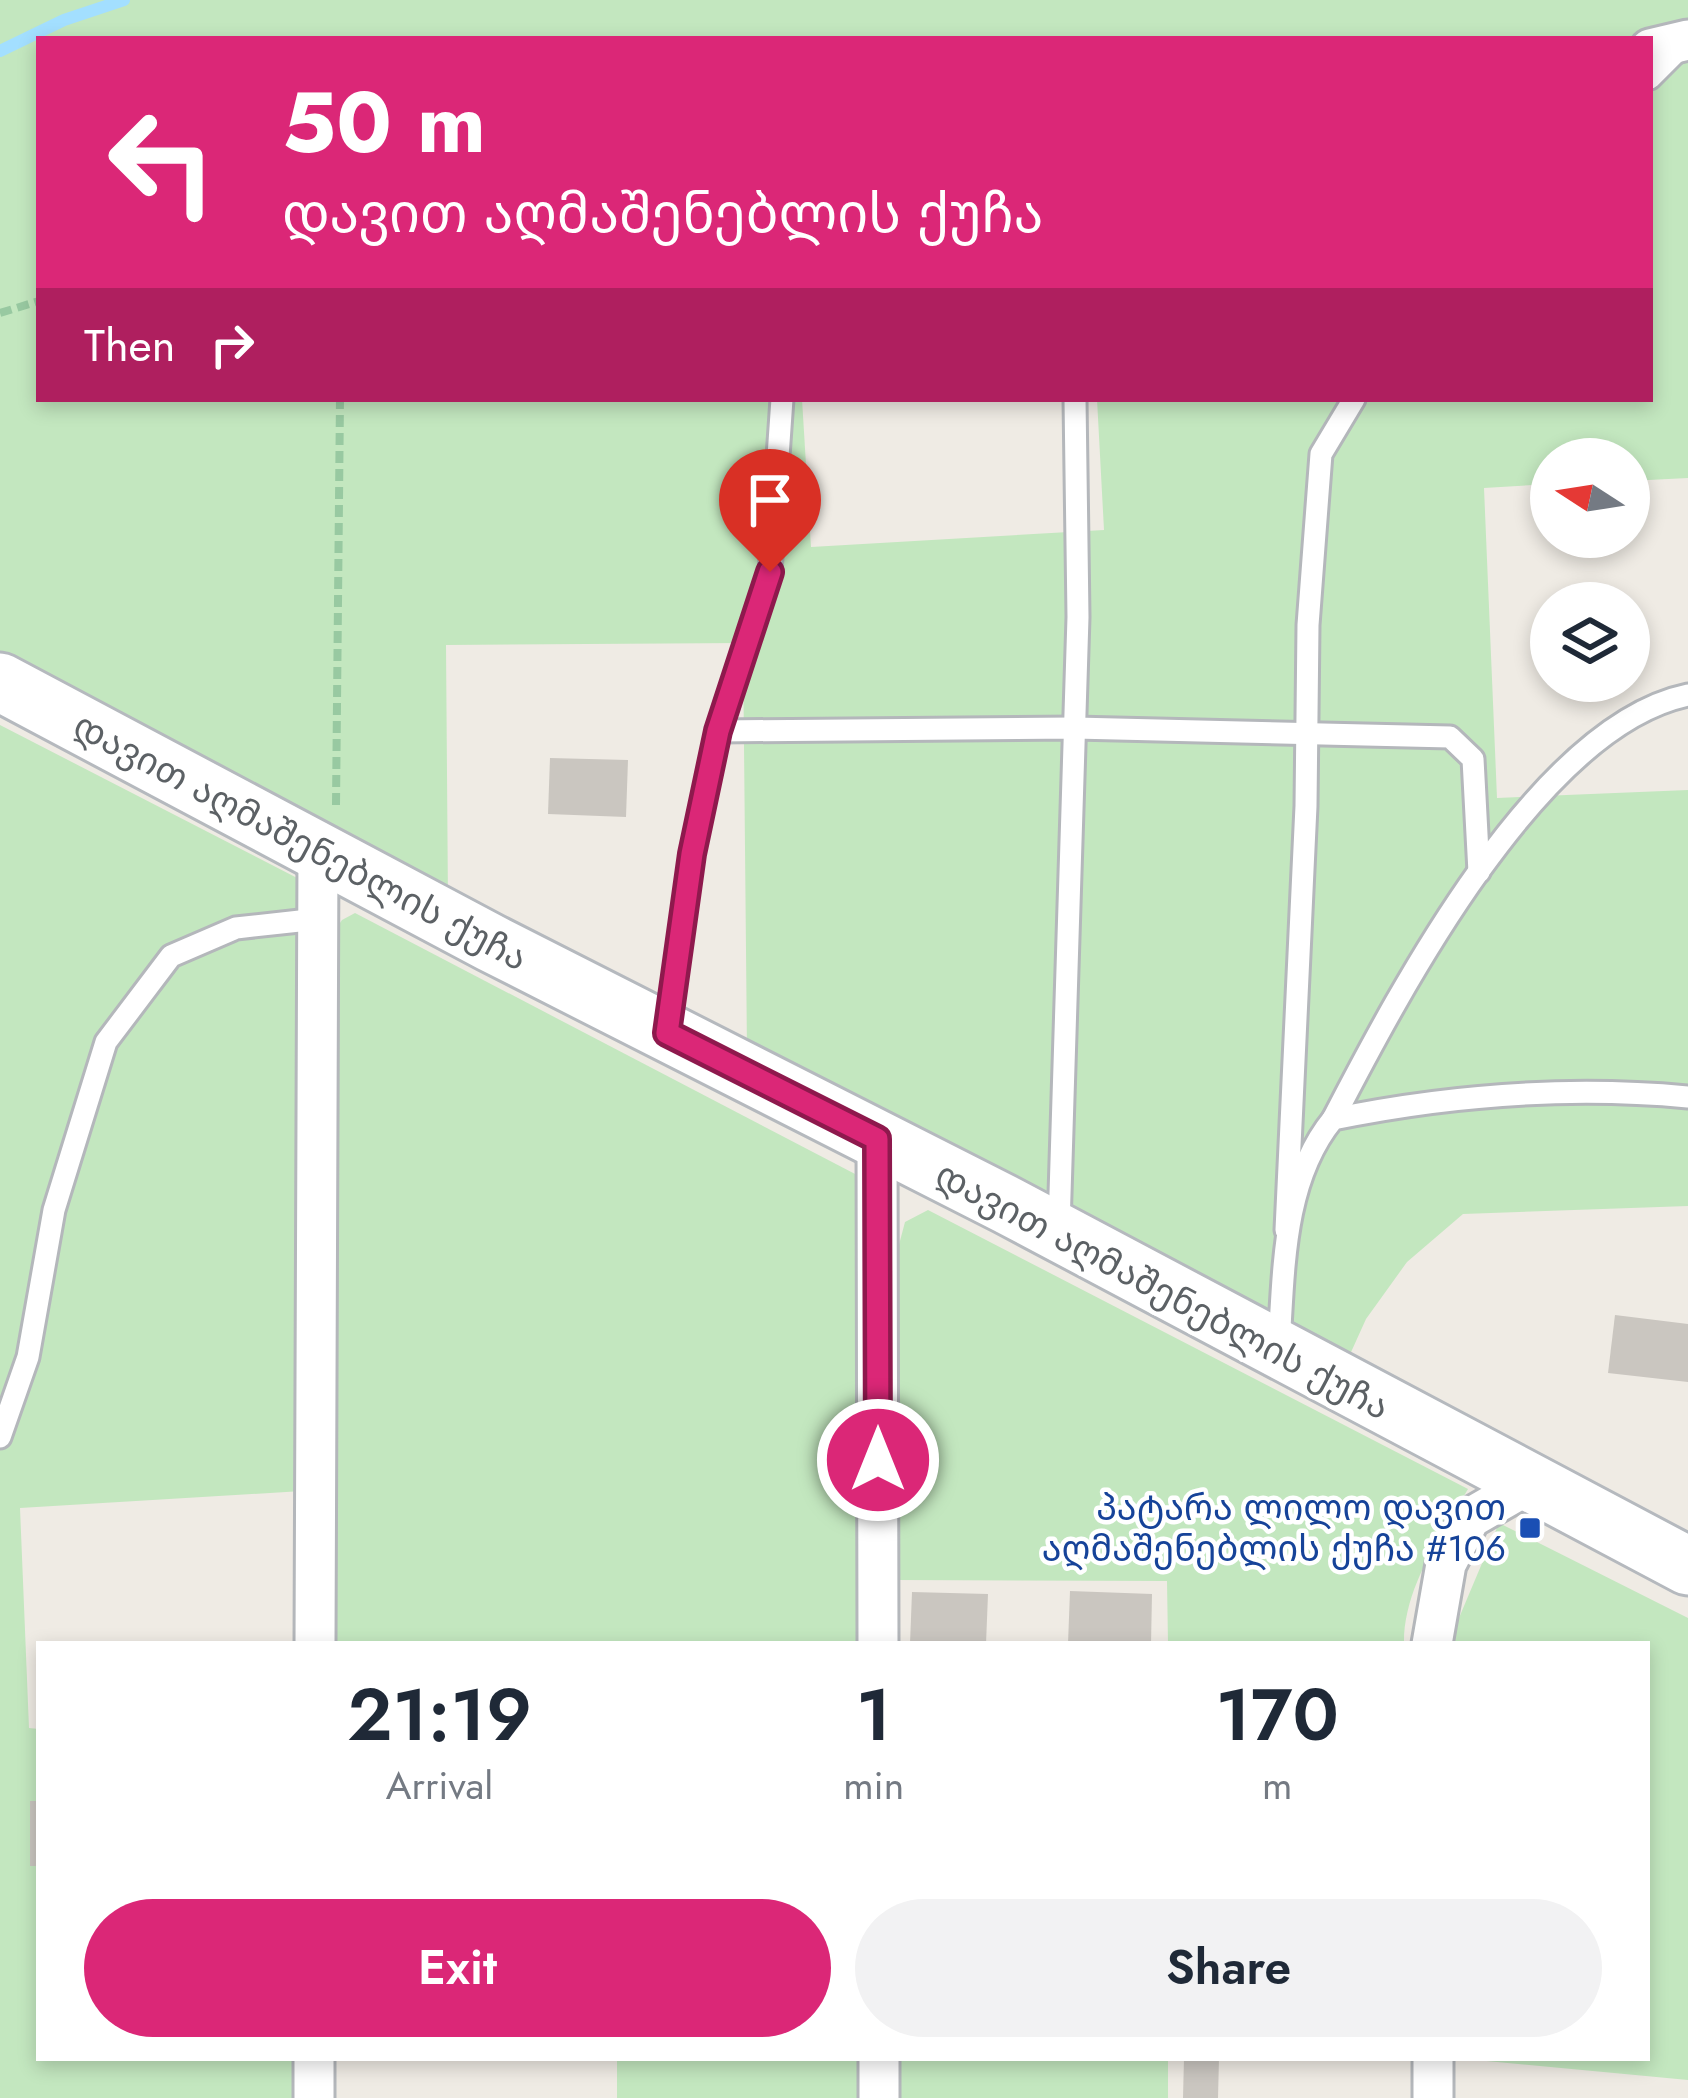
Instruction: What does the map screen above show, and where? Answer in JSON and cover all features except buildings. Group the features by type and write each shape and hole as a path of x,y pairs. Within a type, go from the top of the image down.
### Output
{"street":[{"path":"1653,48 1688,40"},
{"name":"დავით აღმაშენებლის ქუჩა","path":"0,682 1688,1566"},
{"path":"315,1641 318,919 327,856"},
{"path":"877,1139 878,1641"},
{"path":"1433,1641 1446,1564 1470,1518 1531,1483"},
{"path":"314,2061 314,2098"},
{"path":"879,2061 879,2098"},
{"path":"1432,2061 1433,2098"}],"lane":[{"path":"1653,76 1688,40"},
{"path":"667,1033 692,854 718,731 770,572 782,402"},
{"path":"1058,1234 1078,617 1075,402"},
{"path":"1279,1352 1309,625 1321,454 1352,402"},
{"path":"1286,1230 1315,1140 1333,1119 1381,1027 1479,872 1560,772 1612,730 1688,695"},
{"path":"718,731 1075,728 1450,737 1473,759 1479,872"},
{"path":"0,1437 28,1357 54,1210 106,1042 171,956 236,928 318,919"},
{"path":"1333,1119 1515,1093 1622,1091 1688,1097"}],"path":[{"path":"0,313 36,302"},
{"path":"327,856 340,402"}],"green space":[{"path":"0,0 1688,0 1688,478 1650,480 1650,438 1530,438 1530,485 1484,488 1497,798 1688,790 1688,1206 1463,1214 1407,1262 1366,1319 1347,1361 747,1052 743,643 446,645 448,902 0,663"},
{"path":"0,725 301,880 302,1491 20,1508 29,1728 36,1729 36,2061 295,2061 295,2098 0,2098"},
{"path":"355,913 857,1175 861,1641 329,1641 333,933"},
{"path":"928,1210 1468,1489 1417,1583 1404,1641 1168,1641 1167,1581 896,1580 896,1256 905,1222"},
{"path":"1499,1523 1688,1618 1688,2080 1487,2061 1650,2061 1650,1641 1449,1641"},
{"path":"617,2061 865,2061 865,2098 617,2098"},
{"path":"896,2061 1168,2061 1168,2098 896,2098"}],"waterway":[{"path":"0,51 64,20 124,0"}],"place":[{"name":"პატარა ლილო დავით აღმაშენებლის ქუჩა #106","path":"1530,1528"}],"route":[{"path":"770,572 718,731 692,854 667,1033 877,1139 878,1460"}]}
